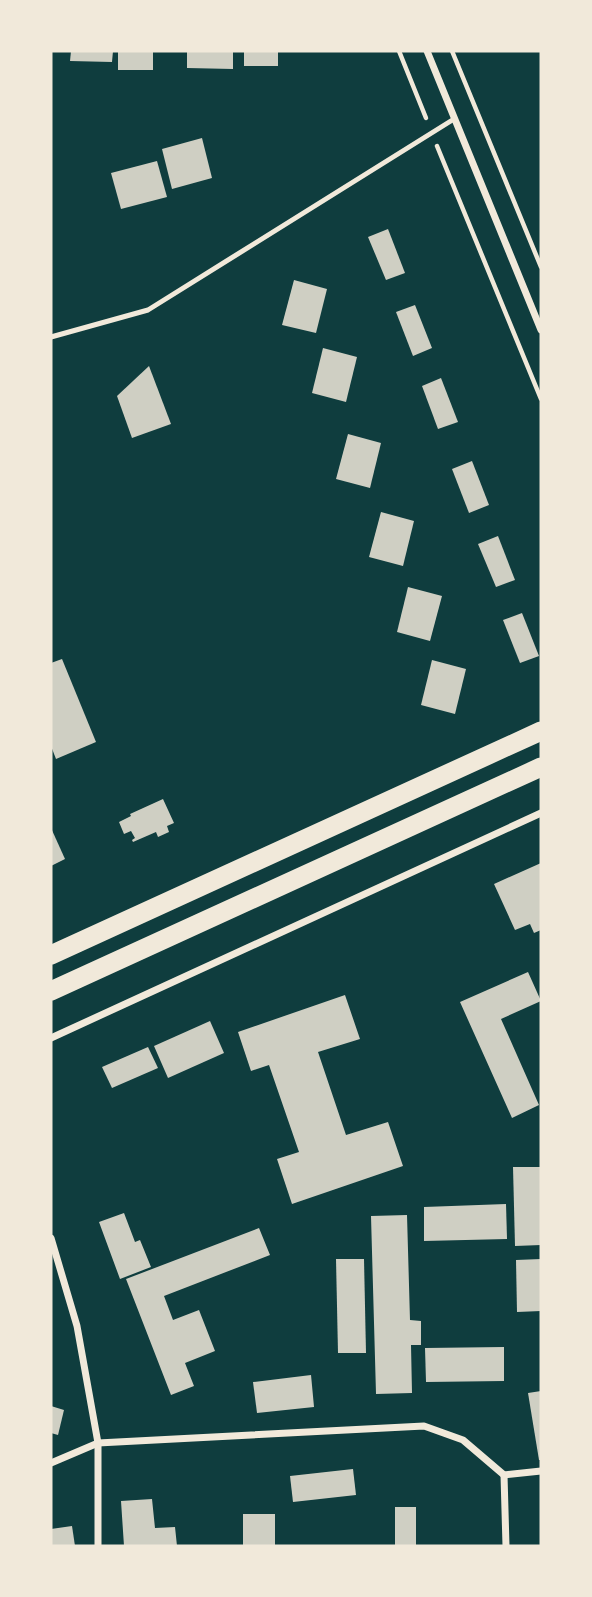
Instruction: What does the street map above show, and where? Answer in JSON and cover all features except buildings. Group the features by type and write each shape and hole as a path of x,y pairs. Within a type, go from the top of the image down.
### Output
{"highway":[{"path":"51,955 541,731"},
{"path":"51,991 541,767"}],"street":[{"path":"427,51 541,330"},
{"path":"51,1038 541,813"},
{"path":"51,1238 77,1326 99,1443 98,1546"},
{"path":"51,1463 99,1443 424,1426 463,1440 504,1475 541,1471"},
{"path":"504,1475 506,1546"}],"lane":[{"path":"51,337 148,310 454,119"}],"path":[{"path":"399,51 541,399"},
{"path":"452,51 541,267"}]}
